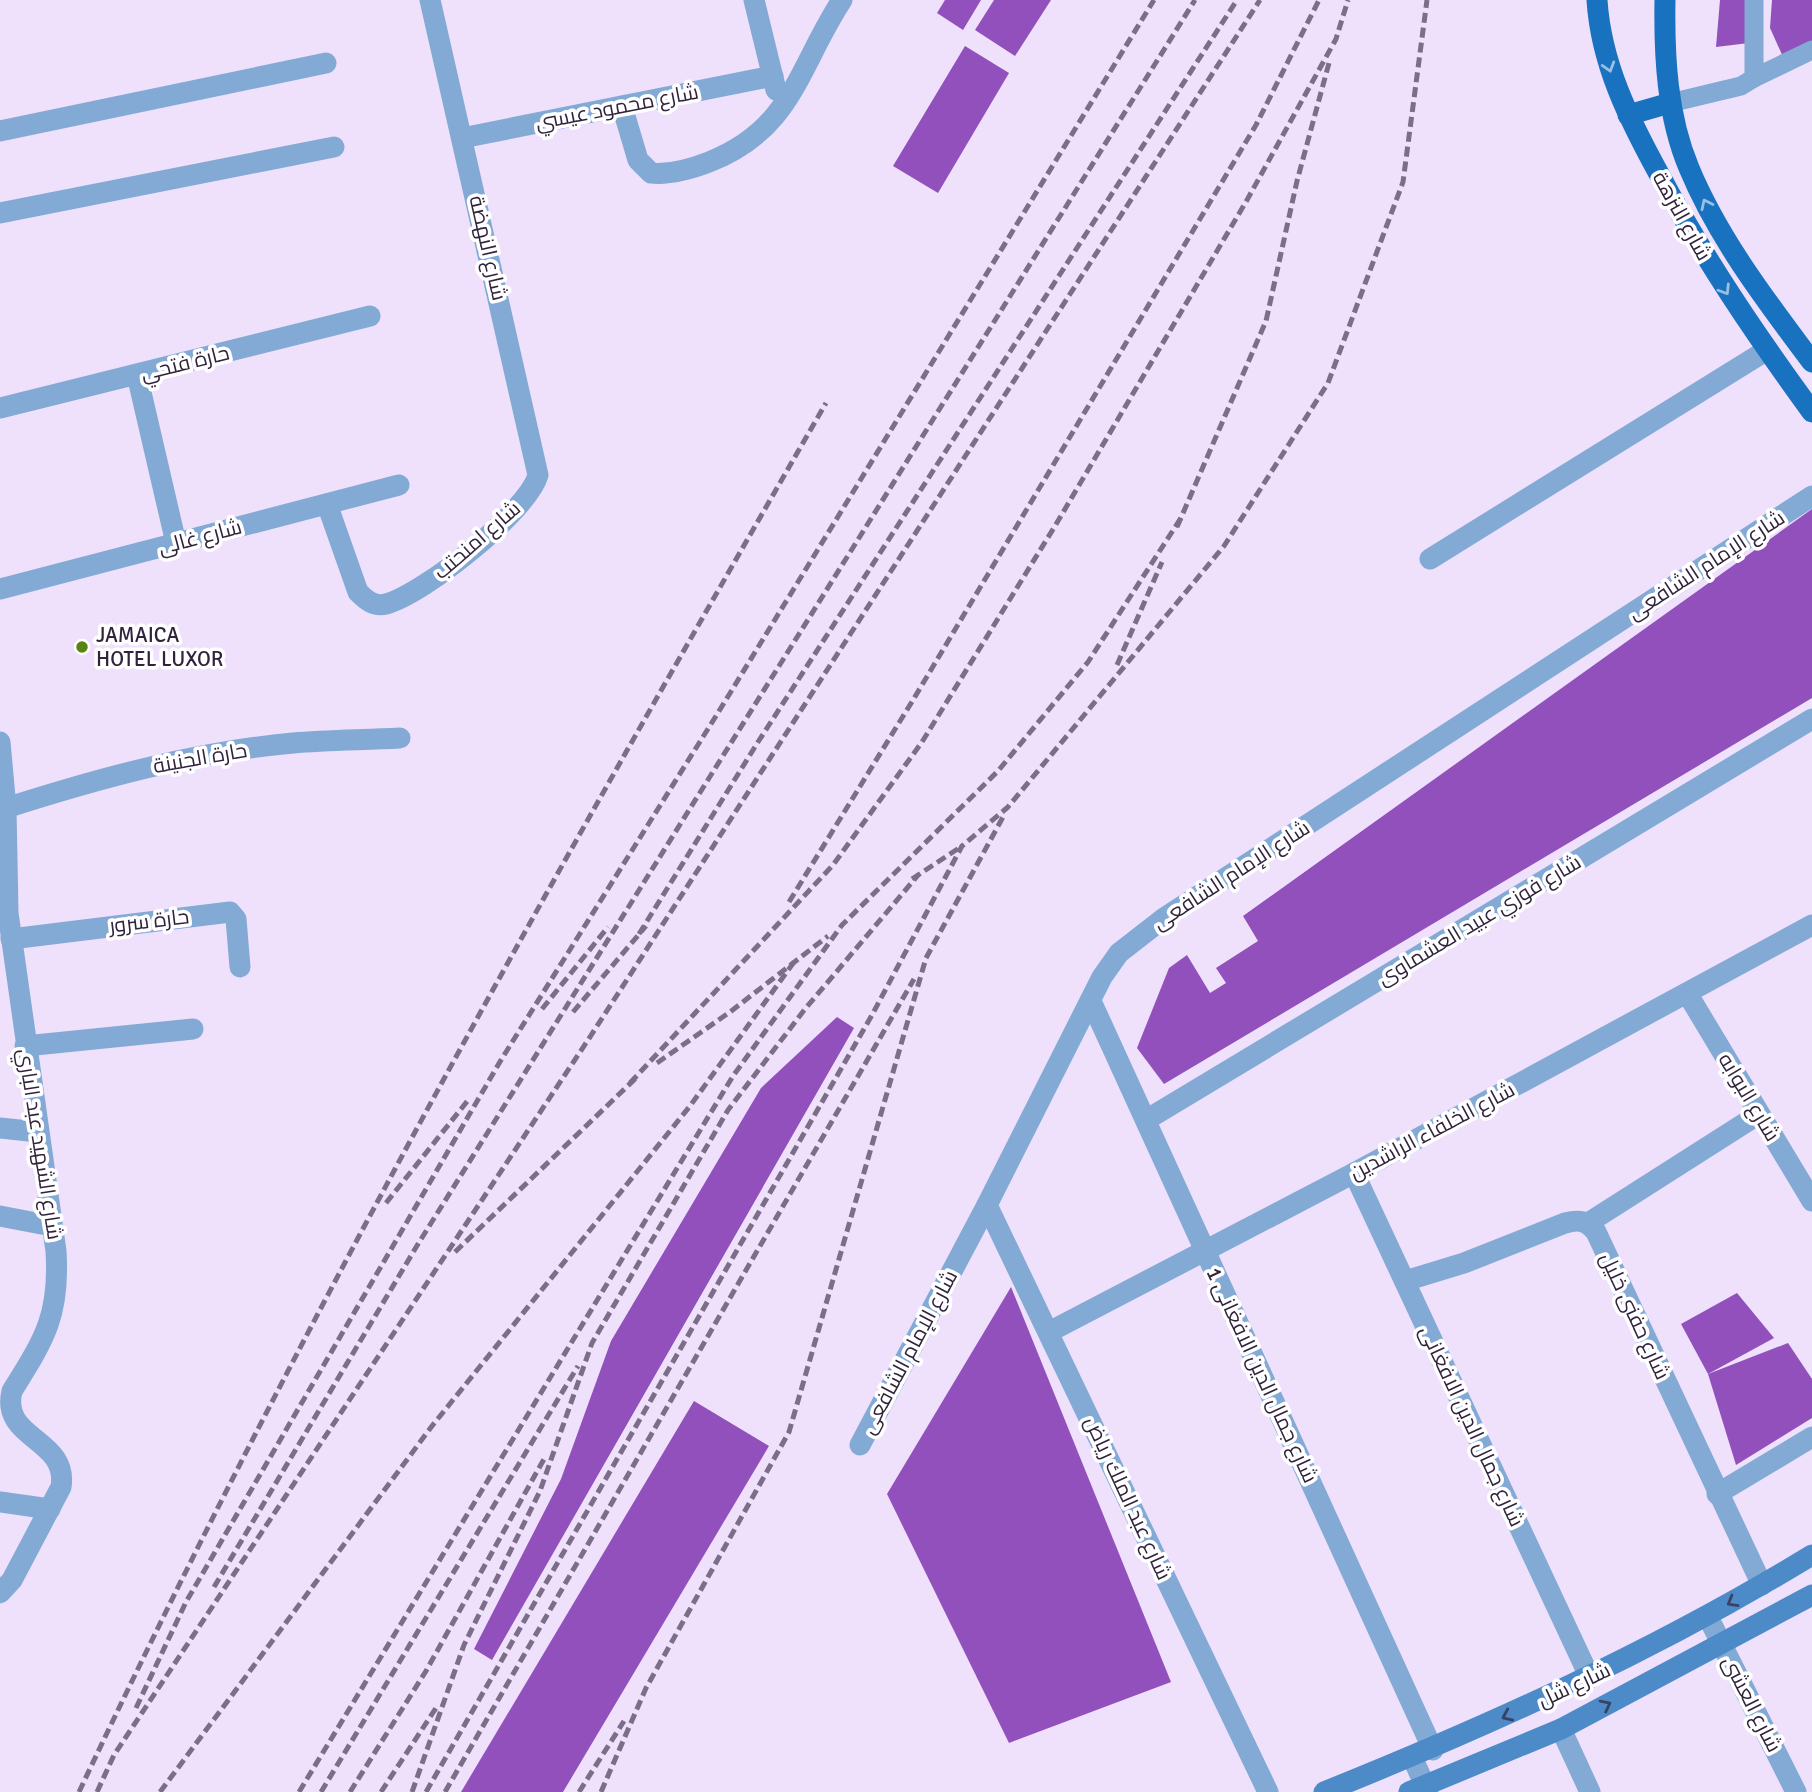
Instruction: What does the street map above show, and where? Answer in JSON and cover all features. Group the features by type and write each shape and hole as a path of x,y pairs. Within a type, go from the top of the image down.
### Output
{"main road":[{"name":"شارع النزهة","path":"1597,0 1609,69 1628,115 1692,237 1812,412"},
{"name":"شارع النزهة","path":"1665,0 1664,44 1670,103 1688,166 1717,226 1812,362"},
{"path":"1628,115 1670,103"}],"street":[{"name":"شارع النهضة","path":"430,0 538,464 536,485 529,494"},
{"path":"754,0 781,110"},
{"path":"622,106 638,160 643,168 660,174 695,168 727,155 757,135 781,110 801,80 828,22 842,0"},
{"path":"0,131 326,62"},
{"name":"شارع محمود عيسي","path":"462,138 773,76"},
{"path":"0,213 334,147"},
{"name":"حارة فتحي","path":"0,408 370,316"},
{"path":"1430,559 1767,350"},
{"path":"137,375 176,543"},
{"name":"شارع غالى","path":"0,589 399,485"},
{"name":"شارع امنحتب","path":"327,504 358,592 365,600 386,604 449,570 529,494"},
{"name":"شارع الإمام الشافعى","path":"860,1445 987,1205 1102,977 1119,953 1141,934 1812,496"},
{"name":"شارع فوزي عبيد العشماوى","path":"1146,1120 1812,719"},
{"name":"حارة الجنينة","path":"6,808 96,780 222,753 292,744 400,738"},
{"name":"شارع الشهيد عبد الباري","path":"0,1593 12,1580 50,1509 61,1488 63,1475 59,1463 7,1425 6,1402 51,1322 58,1287 52,1226 11,939 4,914 6,808 1,750"},
{"name":"حارة سرور","path":"11,939 230,912 236,919 240,967"},
{"name":"شارع الخلفاء الراشدين","path":"1049,1332 1206,1252 1812,925"},
{"name":"شارع البوابه","path":"1687,993 1812,1201"},
{"name":"شارع جمال الدين الافغانى 1","path":"1091,1001 1433,1749"},
{"path":"25,1046 193,1029"},
{"path":"1405,1281 1464,1263 1566,1223 1577,1220 1588,1223 1759,1114"},
{"path":"0,1128 38,1132"},
{"name":"شارع جمال الدين الافغانى","path":"1354,1173 1590,1678"},
{"name":"شارع عبد الملك رياض","path":"987,1205 1268,1792"},
{"path":"0,1216 52,1226"},
{"name":"شارع حفنى خليل","path":"1588,1223 1596,1232 1762,1585"},
{"path":"1717,1494 1812,1437"},
{"path":"0,1502 50,1509"},
{"name":"شارع شل","path":"1324,1792 1433,1749 1590,1678 1708,1616 1812,1555"},
{"name":"شارع شل","path":"1421,1790 1561,1729 1722,1646 1812,1595"},
{"name":"شارع العشى","path":"1708,1616 1796,1792"},
{"path":"1561,1729 1590,1792"},
{"path":"1412,1757 1421,1790"}],"lane":[{"path":"1754,0 1754,78"},
{"path":"1670,103 1741,86 1812,50"}],"building":[{"path":"945,0 981,0 963,30 937,13"},
{"path":"994,0 1051,0 1015,56 975,30"},
{"path":"1720,0 1752,0 1749,43 1716,47"},
{"path":"1772,0 1812,0 1812,45 1784,59 1770,28"},
{"path":"965,46 1009,73 938,193 893,166"},
{"path":"1812,509 1812,698 1164,1084 1137,1048 1169,968 1187,955 1210,993 1226,983 1216,968 1258,941 1243,916"},
{"path":"837,1017 854,1028 492,1660 474,1649 561,1479 611,1341 761,1088"},
{"path":"1011,1287 1171,1682 1009,1743 887,1494"},
{"path":"1737,1293 1774,1338 1708,1374 1681,1324"},
{"path":"1788,1343 1812,1379 1812,1418 1736,1465 1708,1374"},
{"path":"694,1401 769,1446 563,1792 461,1792"}],"railway":[{"path":"136,1708 186,1602 501,1060 716,716 1154,0"},
{"path":"214,1587 418,1244 1195,0"},
{"path":"639,934 758,742 1237,0"},
{"path":"97,1792 114,1755 588,1040 1260,0"},
{"path":"789,902 913,700 1256,125 1319,0"},
{"path":"630,1083 833,865 922,742 1055,526 1247,200 1336,39 1348,0"},
{"path":"426,1792 872,1015 962,846 1008,807 1224,546 1328,383 1403,182 1427,0"},
{"path":"1177,527 1266,321 1297,181 1329,63"},
{"path":"79,1792 253,1438 344,1264 533,917 826,403"},
{"path":"299,1792 733,1076 842,925 998,771 1088,662 1181,518"},
{"path":"1117,665 1162,562"},
{"path":"601,1792 646,1688 789,1432 926,958 1003,817"},
{"path":"912,879 959,848"},
{"path":"412,1792 464,1645 540,1491 592,1343 728,1110 805,1009 919,874"},
{"path":"573,1012 646,926"},
{"path":"542,1009 608,927"},
{"path":"657,1063 730,1012 828,936"},
{"path":"160,1792 432,1426 690,1106 794,962"},
{"path":"445,1792 914,979"},
{"path":"455,1252 637,1077"},
{"path":"386,1203 469,1099"},
{"path":"321,1792 578,1366"},
{"path":"350,1792 426,1671 544,1459"},
{"path":"381,1792 436,1708"},
{"path":"579,1792 624,1721"}],"place":[{"name":"JAMAICA HOTEL LUXOR","path":"82,647"}]}
